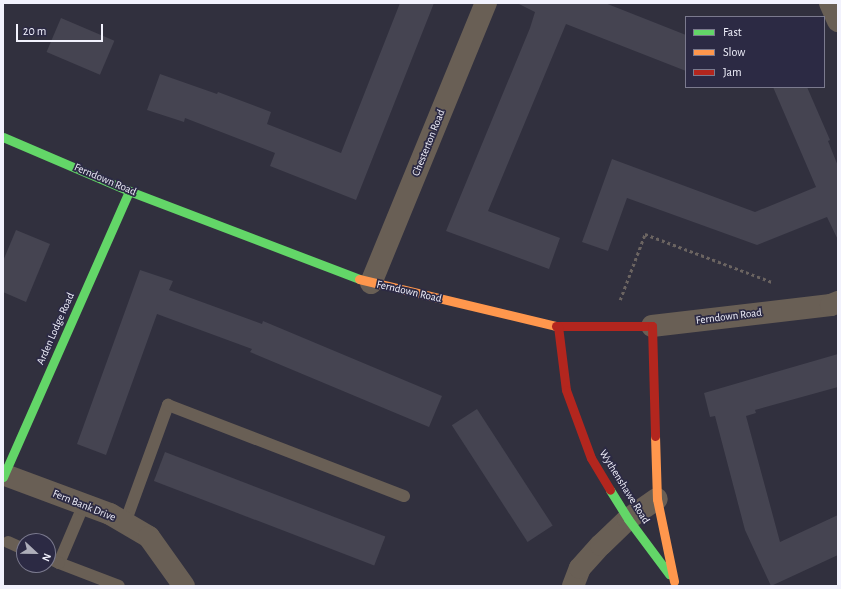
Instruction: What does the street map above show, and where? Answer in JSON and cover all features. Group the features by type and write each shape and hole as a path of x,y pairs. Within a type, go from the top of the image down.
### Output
{"main road":[{"name":"Ferndown Road","path":"3,137 129,191 371,283 558,326 652,326"},
{"name":"Arden Lodge Road","path":"4,476 129,191"},
{"name":"Wythenshawe Road","path":"558,326 566,390 591,458 628,519 675,583"},
{"name":"Wythenshawe Road","path":"652,326 657,499 675,583"}],"street":[{"name":"Chesterton Road","path":"371,283 486,3"},
{"path":"830,3 838,21"},
{"name":"Ferndown Road","path":"652,326 831,305 838,302"},
{"name":"Fern Bank Drive","path":"4,476 84,504 149,536 184,586"},
{"path":"573,586 580,568 628,519 657,499"}],"lane":[{"path":"125,523 168,405 404,496"},
{"path":"60,563 84,504"},
{"path":"8,542 16,546"},
{"path":"56,561 119,586"}],"path":[{"path":"620,301 645,234 772,282"}],"building":[{"path":"400,3 434,3 356,200 270,166 275,153 185,118 184,122 147,110 160,74 217,94 218,92 271,112 267,124 341,153"},
{"path":"517,3 605,3 685,35 685,71 566,24 488,211 560,238 549,269 446,231 530,28 535,12"},
{"path":"61,18 114,41 100,75 47,52"},
{"path":"773,88 807,88 830,140 828,141 838,166 838,240 827,217 757,245 627,198 608,251 582,242 612,159 755,212 816,187"},
{"path":"16,230 50,244 26,302 3,292 3,261"},
{"path":"140,270 173,281 169,290 262,324 263,321 442,396 429,427 250,352 252,349 157,314 106,455 77,444"},
{"path":"838,354 838,387 755,410 756,413 746,416 780,542 838,515 838,555 771,586 745,530 715,416 710,417 704,393"},
{"path":"477,409 553,526 528,542 452,425"},
{"path":"165,452 385,537 374,566 154,481"}],"traffic: fast":[{"path":"3,137 129,191 359,279"},
{"path":"3,477 129,191"},
{"path":"610,490 628,519 669,574"}],"traffic: slow":[{"path":"359,279 556,326"},
{"path":"655,436 657,499 674,581"}],"traffic: jam":[{"path":"556,326 652,326 655,436"},
{"path":"558,326 566,390 591,458 610,490"}]}
